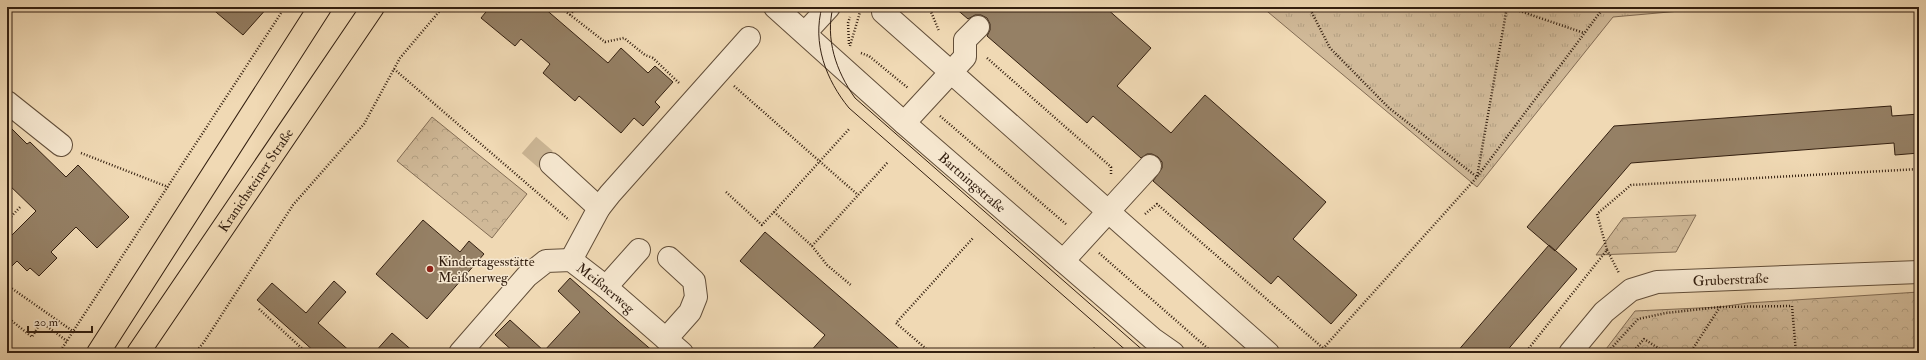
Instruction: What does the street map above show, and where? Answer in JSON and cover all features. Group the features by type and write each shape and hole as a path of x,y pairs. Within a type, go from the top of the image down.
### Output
{"main road":[{"path":"98,353 320,7"},
{"name":"Kranichsteiner Straße","path":"138,353 373,7"}],"street":[{"path":"805,33 829,7"},
{"name":"Bartningstraße","path":"780,9 900,119 1153,339 1173,353"},
{"path":"884,12 1268,353"},
{"path":"900,119 946,68 964,57 965,40 978,27"},
{"path":"571,260 584,233 599,208 750,38"},
{"path":"7,102 60,144"},
{"path":"552,164 599,208"},
{"path":"1063,261 1150,166"},
{"path":"606,287 639,250"},
{"path":"666,339 690,312 696,297 694,281 669,258"},
{"name":"Meißnerweg","path":"460,353 527,276 546,261 571,260 606,287 682,353"},
{"name":"Gruberstraße","path":"1570,353 1604,312 1631,290 1657,282 1919,272"}],"path":[{"path":"59,353 285,7"},
{"path":"195,353 204,342 293,205 364,124 400,58 443,7"},
{"path":"560,7 605,42 624,38 645,55 653,58 696,98"},
{"path":"570,15 577,7"},
{"path":"851,12 848,23 849,48 862,7"},
{"path":"1309,7 1330,48 1389,108 1477,177"},
{"path":"1477,177 1507,7 1584,32"},
{"path":"1319,353 1477,177 1604,7"},
{"path":"856,51 869,56 919,97 1213,353"},
{"path":"394,69 584,233"},
{"path":"719,73 858,195"},
{"path":"726,192 762,225 850,128"},
{"path":"60,144 168,187"},
{"path":"812,246 888,162"},
{"path":"1621,277 1607,250 1597,214 1631,185 1919,169"},
{"path":"7,220 21,206"},
{"path":"774,212 812,246 827,264 852,286"},
{"path":"930,353 896,323 973,238"},
{"path":"1525,353 1607,250"},
{"path":"7,285 74,332"},
{"path":"1607,353 1638,319 1666,313 1720,307 1792,306 1796,353"},
{"path":"1690,353 1720,307"},
{"path":"259,309 308,353"},
{"path":"7,317 32,337 41,322 67,341"},
{"path":"1632,353 1644,338 1666,353"},
{"path":"1090,353 1095,348"}],"green space":[{"path":"1262,7 1725,7 1613,17 1477,187"},
{"path":"432,117 527,194 492,238 397,161"},
{"path":"1696,215 1676,252 1596,255 1623,218"},
{"path":"1919,292 1919,353 1603,353 1635,311 1720,307 1748,303"}],"building":[{"path":"210,7 268,7 243,35"},
{"path":"490,7 543,7 608,63 621,48 648,73 655,66 673,82 655,102 660,107 643,126 634,118 621,133 579,96 575,101 543,73 550,64 521,39 515,46 481,18"},
{"path":"954,7 1105,7 1151,48 1117,86 1171,133 1205,95 1326,202 1293,239 1357,295 1331,324 1278,276 1271,284 1153,181 1162,168 1162,162 1158,157 1152,154 1147,154 1141,158 1093,116 1087,123 987,36 990,30 990,24 987,18 981,15 975,15 968,19"},
{"path":"1891,106 1892,116 1919,114 1919,153 1895,155 1894,143 1631,163 1555,251 1527,227 1614,126"},
{"path":"7,124 27,144 30,142 66,177 78,165 129,217 97,248 76,227 51,252 57,258 39,276 30,268 27,271 17,261 7,271 7,240 36,211 7,183"},
{"path":"423,220 460,252 469,241 484,254 427,319 376,274"},
{"path":"765,232 904,353 809,353 825,335 740,261"},
{"path":"1549,245 1577,269 1505,353 1456,353"},
{"path":"570,278 655,353 515,353 495,335 510,320 544,351 580,312 558,291"},
{"path":"334,281 346,292 318,323 352,353 316,353 257,300 272,283 306,313"},
{"path":"392,333 415,353 374,353"}],"tunnel":[{"path":"529,145 551,164"}],"tram line":[{"path":"822,7 819,21 819,34 823,60 834,85 849,108 1129,353"},
{"path":"833,7 830,31 831,43 842,77 855,98 1146,353"}],"place":[{"name":"Kindertagesstätte Meißnerweg","path":"430,269"}]}
